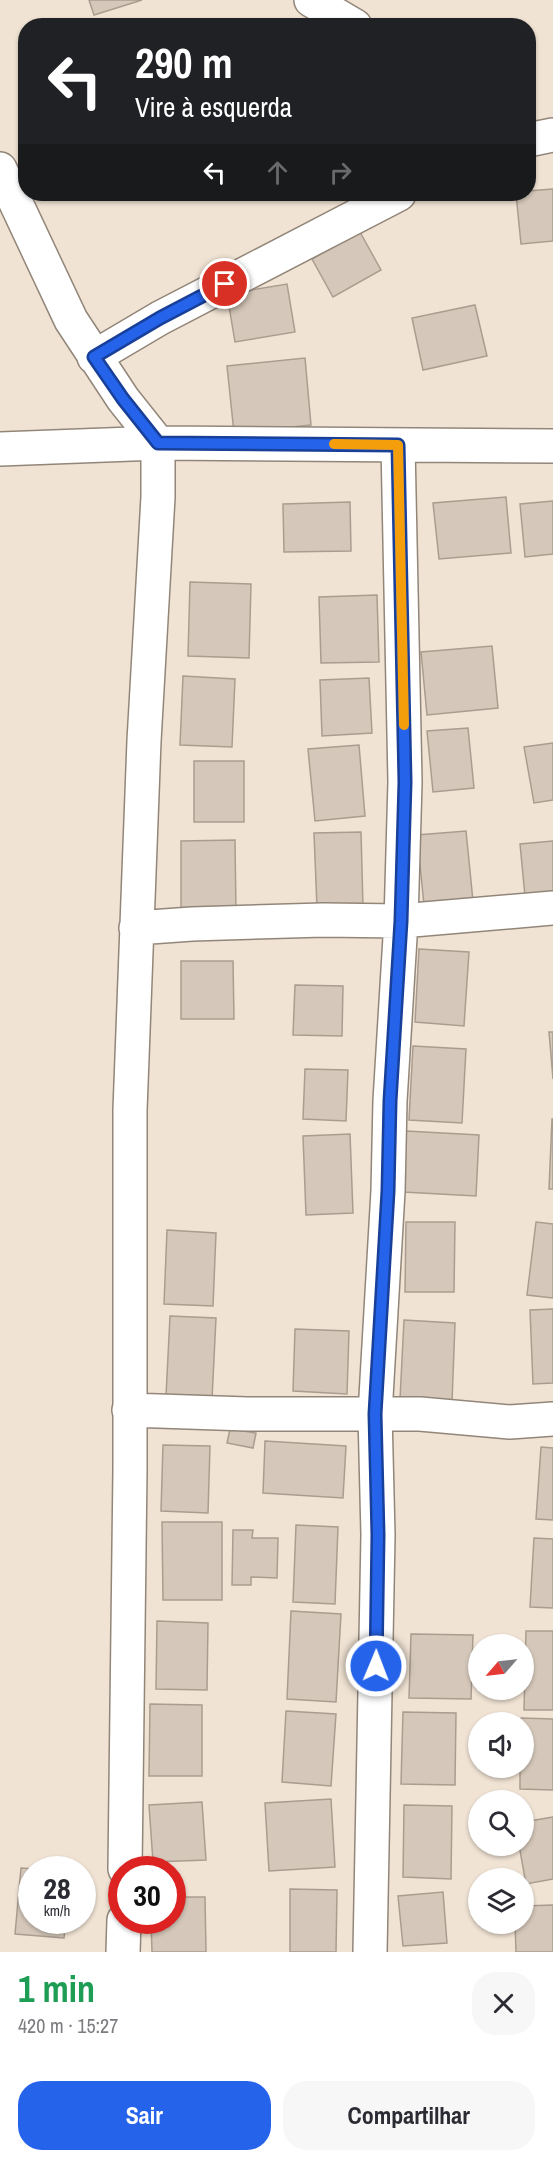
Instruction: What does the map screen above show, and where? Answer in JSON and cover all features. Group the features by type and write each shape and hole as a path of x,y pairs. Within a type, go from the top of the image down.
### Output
{"street":[{"path":"311,0 341,18"},
{"path":"536,138 553,135"},
{"path":"0,169 71,320 123,399 158,443 158,497 136,928 130,1110 124,1856"},
{"path":"94,357 160,318 386,201"},
{"path":"0,449 158,443 553,446"},
{"path":"370,1952 378,1535 375,1414 401,921 405,782 398,445"},
{"path":"136,928 323,920 401,921 553,908"},
{"path":"129,1410 247,1414 420,1414 510,1422 553,1419"},
{"path":"123,1952 124,1934"}],"building":[{"path":"89,0 142,0 94,15"},
{"path":"553,189 553,241 521,244 517,201 536,201 536,190"},
{"path":"360,232 381,270 333,297 312,259"},
{"path":"287,284 295,332 235,342 227,294"},
{"path":"475,305 487,356 423,370 412,318"},
{"path":"305,358 311,425 234,433 227,366"},
{"path":"506,497 511,553 439,559 433,503"},
{"path":"553,501 553,554 525,557 520,504"},
{"path":"350,502 351,551 284,552 283,504"},
{"path":"190,582 251,584 249,658 188,656"},
{"path":"377,595 379,662 321,663 319,597"},
{"path":"492,646 498,708 427,715 421,652"},
{"path":"183,676 235,679 232,747 180,745"},
{"path":"369,678 372,733 322,736 320,680"},
{"path":"468,728 474,788 433,792 427,731"},
{"path":"553,743 553,800 534,803 524,747"},
{"path":"359,745 365,816 315,821 308,749"},
{"path":"194,761 244,761 244,822 194,822"},
{"path":"466,831 473,901 424,905 417,835"},
{"path":"361,832 363,907 317,908 314,833"},
{"path":"235,840 236,913 181,914 181,841"},
{"path":"553,841 553,894 525,896 520,844"},
{"path":"419,949 469,952 464,1026 415,1022"},
{"path":"181,961 233,961 234,1019 181,1019"},
{"path":"295,985 343,986 342,1036 293,1035"},
{"path":"549,1032 553,1032 553,1079"},
{"path":"413,1046 466,1049 462,1123 409,1120"},
{"path":"305,1069 348,1070 346,1121 303,1119"},
{"path":"552,1119 553,1189 549,1189"},
{"path":"406,1131 479,1135 476,1196 403,1192"},
{"path":"350,1134 353,1213 306,1215 303,1136"},
{"path":"406,1222 455,1222 454,1292 405,1292"},
{"path":"536,1222 553,1224 553,1298 527,1295"},
{"path":"167,1230 216,1233 213,1306 164,1304"},
{"path":"553,1309 553,1383 533,1384 530,1310"},
{"path":"170,1316 216,1318 212,1399 166,1396"},
{"path":"404,1320 455,1323 452,1402 400,1399"},
{"path":"295,1329 349,1331 347,1394 293,1391"},
{"path":"230,1429 256,1433 253,1448 227,1443"},
{"path":"265,1441 346,1446 343,1498 263,1493"},
{"path":"163,1445 210,1446 208,1513 161,1511"},
{"path":"541,1447 553,1448 553,1520 536,1519"},
{"path":"162,1522 222,1522 222,1600 163,1600"},
{"path":"296,1525 338,1527 335,1604 293,1602"},
{"path":"233,1530 253,1530 252,1538 278,1538 277,1578 251,1577 251,1585 232,1585"},
{"path":"534,1538 553,1539 553,1608 530,1607"},
{"path":"291,1611 341,1614 336,1702 287,1699"},
{"path":"157,1621 208,1623 207,1690 156,1689"},
{"path":"526,1631 553,1631 553,1710 524,1710 524,1700 534,1700 534,1634 526,1634"},
{"path":"411,1634 468,1635 468,1699 409,1698"},
{"path":"150,1704 202,1705 202,1776 149,1776"},
{"path":"286,1711 336,1714 331,1786 282,1782"},
{"path":"403,1712 456,1713 455,1785 401,1784"},
{"path":"534,1718 553,1719 553,1790 520,1789 520,1778 534,1778"},
{"path":"331,1799 335,1867 269,1871 265,1803"},
{"path":"202,1802 206,1860 186,1861 186,1856 153,1856 149,1805"},
{"path":"404,1805 452,1806 451,1879 403,1877"},
{"path":"553,1817 553,1879 534,1883 534,1868 523,1868 521,1856 534,1856 534,1820"},
{"path":"290,1889 337,1890 336,1952 290,1952"},
{"path":"443,1892 447,1943 403,1946 398,1896"},
{"path":"186,1897 205,1897 206,1952 152,1952 151,1934 186,1934"},
{"path":"18,1901 18,1934 64,1934 64,1938 15,1934"},
{"path":"553,1905 553,1952 516,1952 515,1934 534,1934 534,1906"}],"slow traffic":[{"path":"334,444 398,445 404,725"}],"route":[{"path":"225,284 160,318 94,357 123,399 158,443 398,445 405,782 401,921 375,1414 378,1535 376,1666"}]}
